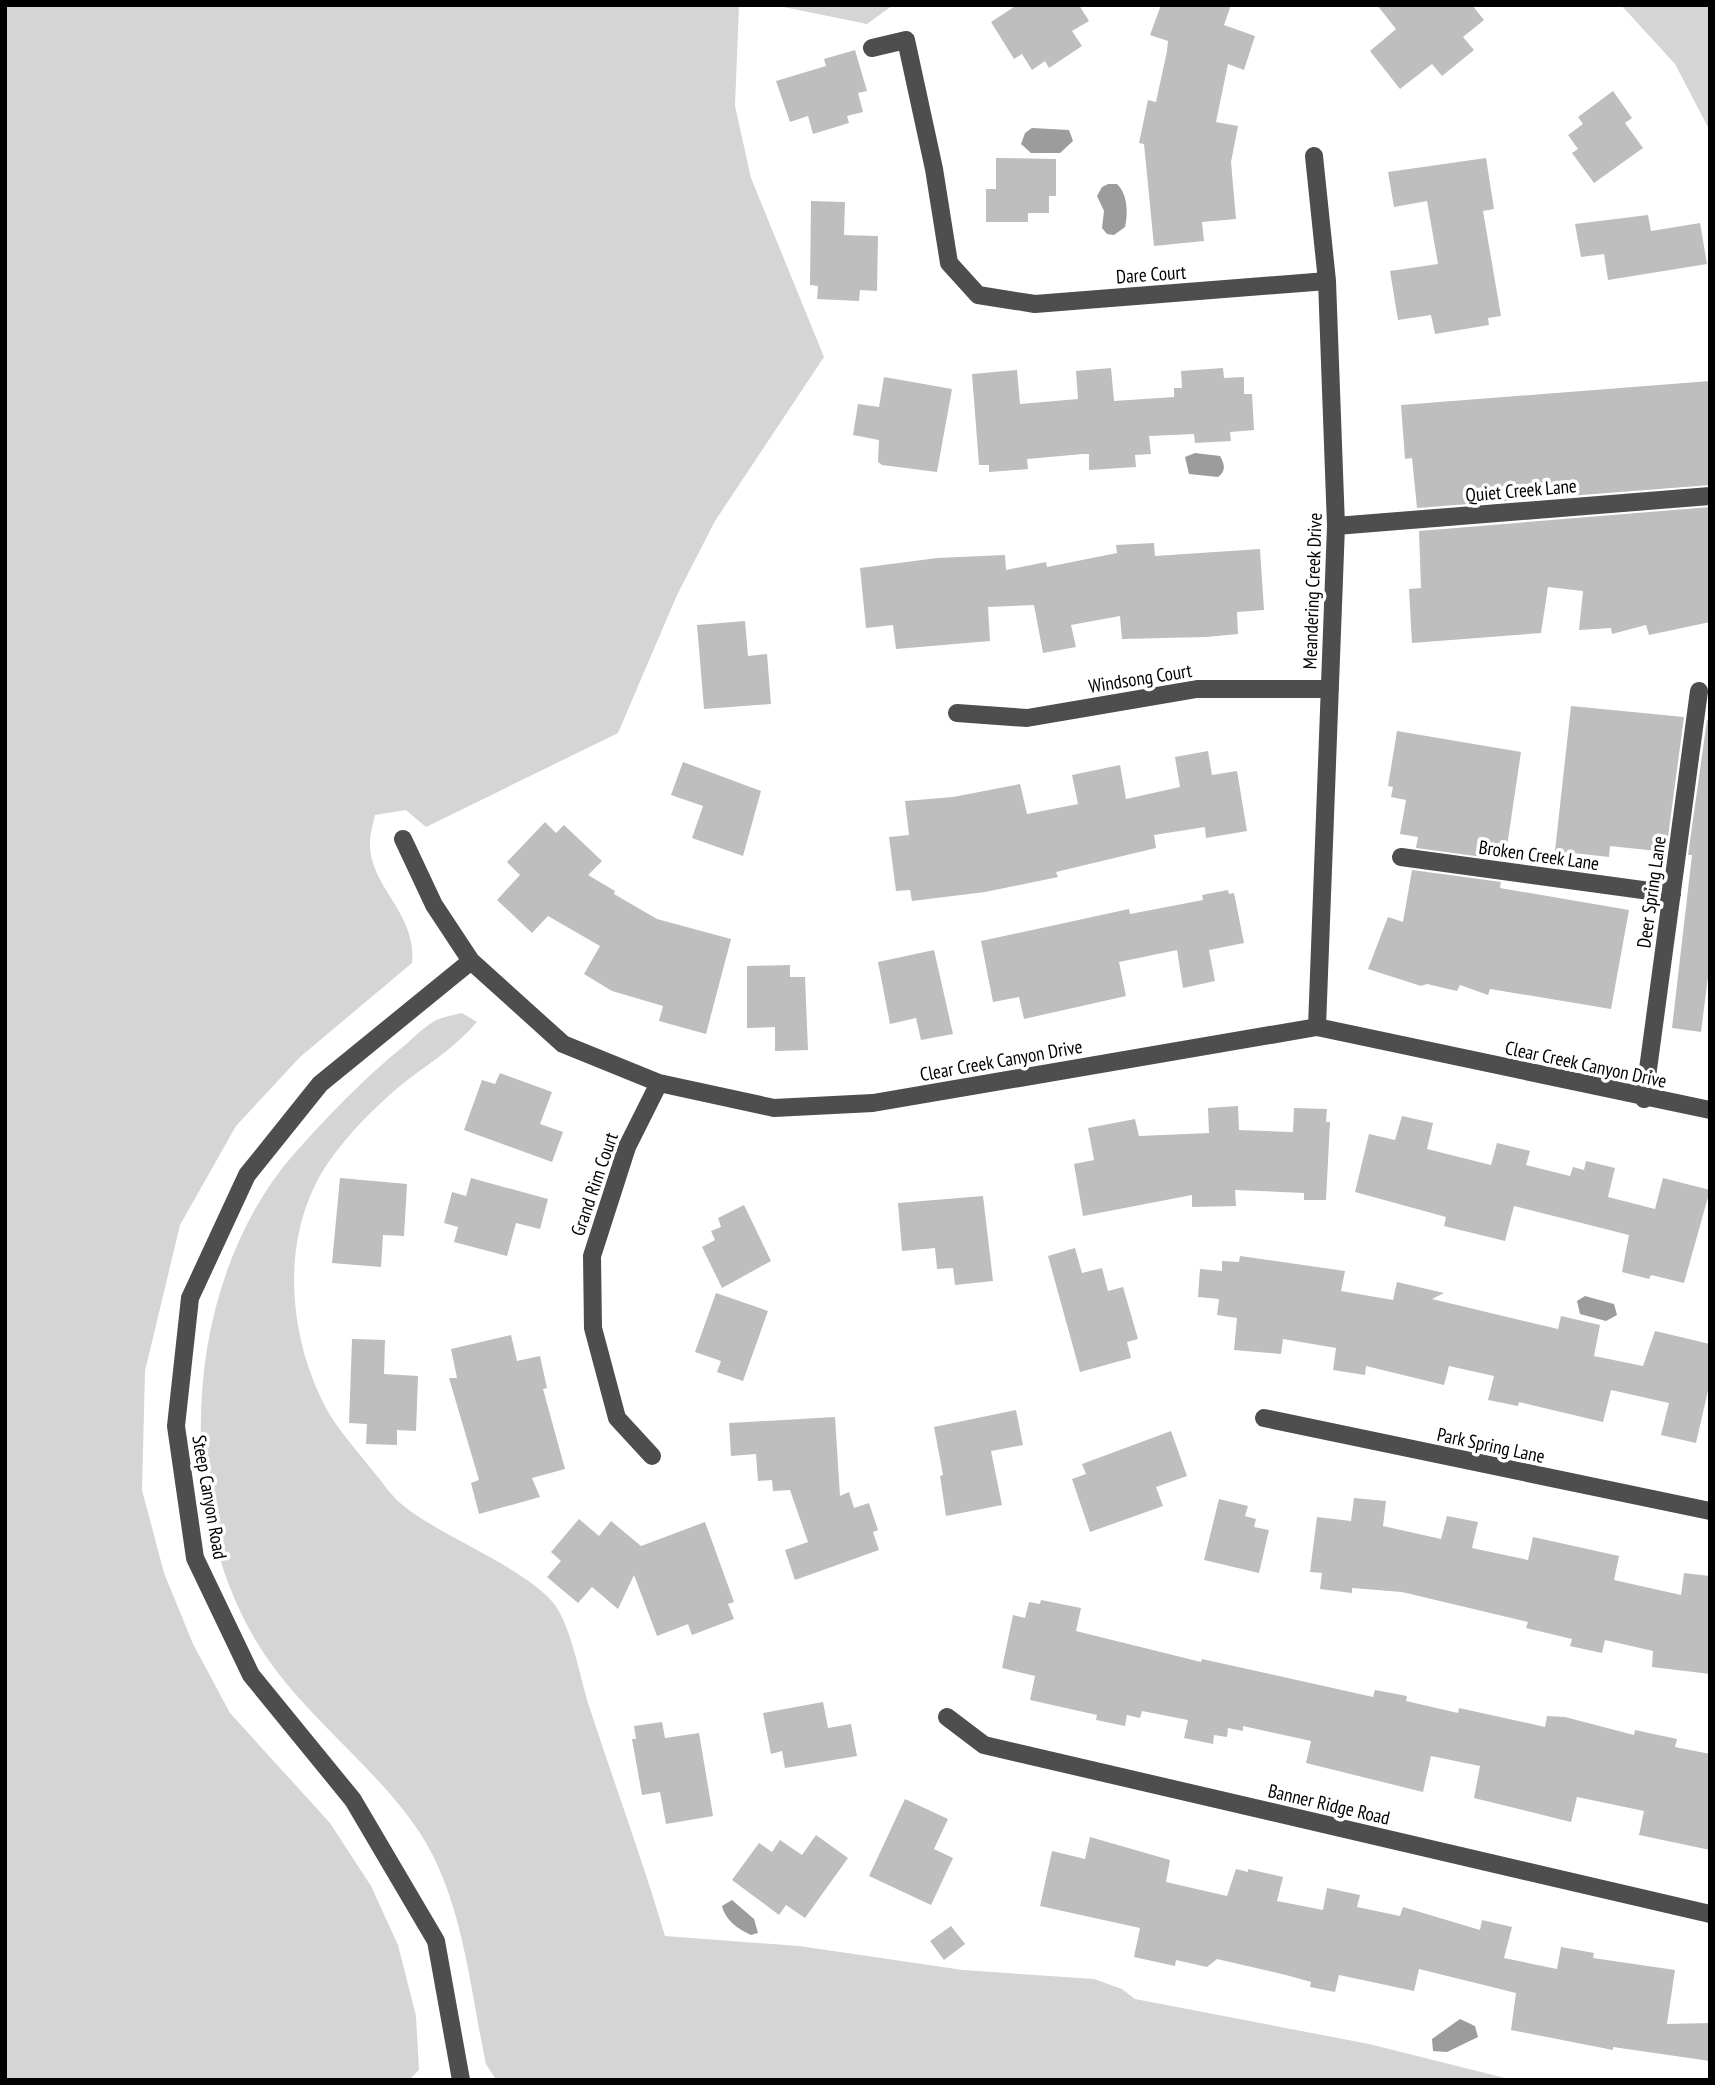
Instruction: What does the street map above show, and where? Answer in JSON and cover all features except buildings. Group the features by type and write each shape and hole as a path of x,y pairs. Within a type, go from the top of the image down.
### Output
{"street":[{"name":"Dare Court","path":"872,48 906,40 934,169 949,262 978,295 1035,304 1327,281"},
{"name":"Meandering Creek Drive","path":"1314,156 1327,281 1336,526 1317,1027"},
{"name":"Quiet Creek Lane","path":"1336,526 1710,496"},
{"name":"Windsong Court","path":"957,713 1027,718 1197,689 1330,689"},
{"name":"Deer Spring Lane","path":"1644,1099 1699,691"},
{"name":"Clear Creek Canyon Drive","path":"403,839 434,905 471,961 563,1044 659,1083 774,1108 873,1103 1317,1027 1644,1099 1710,1110"},
{"name":"Broken Creek Lane","path":"1401,857 1672,894"},
{"name":"Steep Canyon Road","path":"461,2080 436,1941 353,1800 251,1675 195,1558 176,1426 190,1298 247,1175 320,1084 471,961"},
{"name":"Grand Rim Court","path":"652,1456 618,1418 593,1328 592,1256 627,1147 659,1083"},
{"name":"Park Spring Lane","path":"1264,1418 1710,1511"},
{"name":"Banner Ridge Road","path":"947,1717 984,1745 1710,1914"}],"shaded area":[{"path":"5,5 739,5 735,106 751,178 824,357 715,521 677,595 618,733 426,827 406,810 375,815 370,839 371,858 407,929 412,945 412,963 300,1057 236,1126 180,1225 145,1371 142,1490 164,1573 193,1644 230,1713 330,1823 371,1886 398,1945 416,2016 419,2070 409,2080 5,2080"},
{"path":"774,5 893,5 867,24"},
{"path":"1621,5 1710,5 1710,131 1675,64"},
{"path":"1032,128 1069,130 1073,141 1060,153 1031,153 1021,144 1025,133"},
{"path":"1117,184 1121,188 1126,204 1125,227 1114,235 1107,234 1102,228 1104,211 1097,196 1102,187"},
{"path":"1195,453 1220,456 1224,465 1218,477 1189,474 1185,457"},
{"path":"462,1013 477,1022 440,1056 400,1086 363,1121 330,1160 314,1188 296,1249 294,1282 302,1346 312,1377 329,1414 395,1498 421,1518 526,1579 555,1605 571,1640 589,1706 665,1936 799,1946 963,1970 1094,1979 1122,1989 1135,1999 1369,2044 1513,2080 496,2080 486,2064 456,1915 435,1859 403,1809 282,1679 265,1655 234,1598 214,1535 203,1469 202,1400 210,1332 228,1267 256,1207 294,1154 361,1084 429,1024 443,1017"},
{"path":"1585,1296 1614,1304 1617,1315 1606,1321 1580,1314 1577,1301"},
{"path":"732,1900 754,1919 758,1933 751,1935 729,1920 722,1906"},
{"path":"1460,2019 1475,2026 1478,2037 1447,2052 1433,2051 1432,2039"}]}
